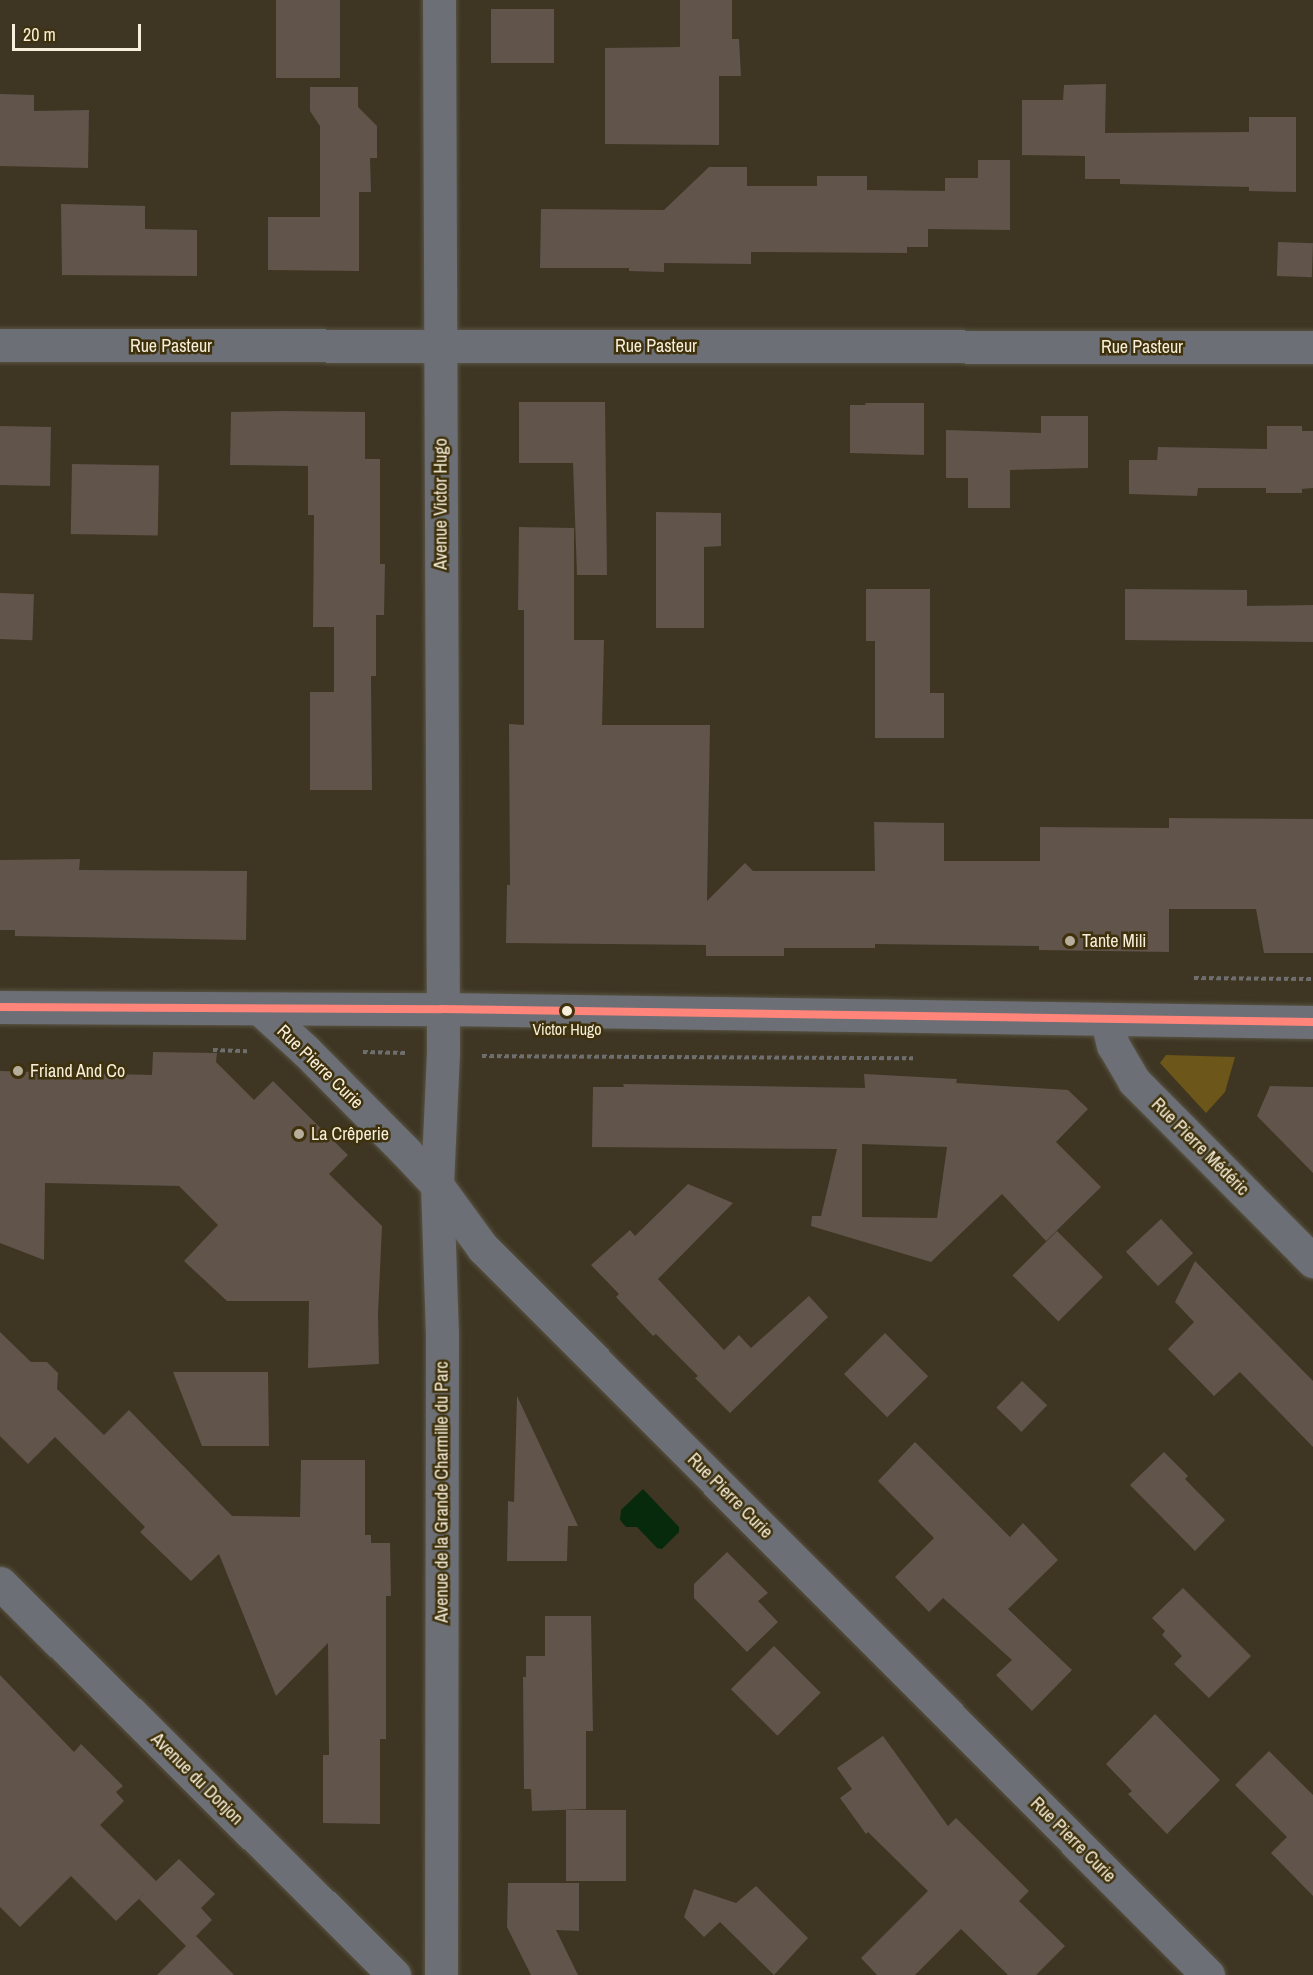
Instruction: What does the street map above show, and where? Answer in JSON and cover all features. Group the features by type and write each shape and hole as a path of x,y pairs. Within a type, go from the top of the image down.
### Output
{"street":[{"name":"Avenue Victor Hugo","path":"439,0 441,1009"},
{"name":"Rue Pasteur","path":"0,345 1313,347"},
{"path":"0,1007 441,1009 1313,1022"},
{"name":"Rue Pierre Curie","path":"260,1009 306,1051 437,1185 483,1248 1208,1975"},
{"name":"Avenue de la Grande Charmille du Parc","path":"441,1009 443,1053 437,1185 442,1333 441,1975"},
{"name":"Rue Pierre Médéric","path":"1107,1020 1113,1045 1134,1081 1313,1261"},
{"name":"Avenue du Donjon","path":"0,1583 394,1975"}],"path":[{"path":"212,1050 443,1053 499,1057 916,1058"}],"shaded area":[{"path":"1166,1055 1235,1057 1225,1092 1206,1113 1160,1063"},
{"path":"643,1489 679,1527 679,1532 662,1549 657,1548 637,1527 626,1527 620,1520 621,1510"}],"building":[{"path":"276,0 340,0 340,78 276,78"},
{"path":"680,0 732,0 732,39 739,39 741,76 719,76 719,145 605,144 605,48 680,47"},
{"path":"491,9 554,9 554,63 491,63"},
{"path":"1106,84 1105,133 1249,132 1249,117 1296,117 1296,192 1249,191 1249,187 1120,184 1120,179 1085,179 1085,156 1022,155 1022,100 1063,100 1064,85"},
{"path":"310,87 358,87 358,107 377,126 377,158 370,158 371,192 359,192 359,271 268,270 268,217 320,217 320,126 310,111"},
{"path":"0,94 34,95 34,111 89,110 88,168 0,166"},
{"path":"978,160 1010,160 1010,230 928,229 928,247 907,247 907,253 751,252 751,264 664,263 664,272 629,271 629,268 540,268 541,209 664,210 709,167 747,167 747,186 817,186 817,176 867,176 867,190 945,191 945,178 978,178"},
{"path":"61,204 145,206 145,229 197,230 197,276 62,275"},
{"path":"1278,242 1313,243 1312,277 1277,276"},
{"path":"519,402 605,402 607,575 577,575 573,463 519,463"},
{"path":"865,403 924,403 924,455 850,453 850,405 866,405"},
{"path":"231,412 365,412 365,459 380,459 380,564 385,564 384,615 376,615 376,676 371,676 372,790 310,790 310,692 334,692 334,627 313,627 314,515 308,515 308,466 230,465"},
{"path":"1041,416 1088,416 1088,468 1010,470 1010,508 968,508 968,478 946,478 946,430 1041,433"},
{"path":"0,426 51,427 50,486 0,485"},
{"path":"1267,426 1302,426 1302,431 1313,431 1313,488 1302,489 1302,493 1266,493 1266,488 1198,488 1197,496 1129,494 1129,460 1157,460 1158,447 1267,449"},
{"path":"72,464 159,466 158,536 71,534"},
{"path":"656,512 721,513 721,546 704,547 704,628 656,628"},
{"path":"519,527 574,528 574,640 604,640 602,725 710,725 707,901 745,863 753,871 875,871 874,822 944,823 944,861 1040,861 1040,827 1169,828 1169,818 1313,819 1313,953 1264,953 1256,909 1169,909 1169,952 1039,950 1039,946 875,944 875,948 784,948 784,956 706,956 706,945 506,943 507,885 510,885 509,724 524,725 524,610 518,610"},
{"path":"866,589 930,589 930,693 944,693 944,738 875,738 875,641 866,641"},
{"path":"1125,589 1247,590 1247,606 1313,605 1313,642 1125,640"},
{"path":"0,593 34,594 32,640 0,639"},
{"path":"80,859 79,870 247,871 246,940 15,936 15,930 0,930 0,860"},
{"path":"153,1052 217,1053 216,1062 254,1100 273,1081 348,1155 329,1174 382,1226 378,1314 379,1364 308,1368 309,1301 227,1301 184,1261 218,1225 179,1186 45,1183 44,1260 0,1243 0,1071 152,1075"},
{"path":"864,1074 957,1079 956,1083 1068,1090 1088,1109 1056,1142 1101,1187 1046,1241 1002,1194 931,1262 811,1226 812,1216 821,1216 837,1149 592,1147 593,1087 624,1087 623,1084 865,1088","holes":["862,1144 947,1147 937,1218 862,1217"]},
{"path":"1270,1086 1313,1087 1313,1173 1257,1116"},
{"path":"688,1184 733,1203 658,1279 724,1350 739,1335 751,1348 809,1296 828,1317 730,1413 695,1378 698,1376 656,1334 653,1336 616,1297 619,1294 591,1265 630,1230 635,1236"},
{"path":"1161,1219 1193,1253 1158,1286 1126,1252"},
{"path":"1057,1231 1103,1277 1058,1322 1012,1276"},
{"path":"1195,1261 1313,1381 1313,1447 1240,1372 1214,1396 1168,1349 1194,1322 1175,1302"},
{"path":"0,1332 31,1362 47,1362 58,1373 57,1389 104,1435 129,1410 232,1516 300,1517 301,1460 365,1460 365,1535 371,1535 371,1543 390,1543 391,1596 386,1596 386,1739 380,1739 380,1824 323,1823 323,1755 329,1755 328,1643 276,1696 219,1554 191,1581 140,1532 145,1527 55,1437 28,1464 0,1436"},
{"path":"885,1333 928,1376 887,1417 844,1374"},
{"path":"173,1372 268,1372 269,1446 202,1446"},
{"path":"1022,1381 1047,1405 1021,1432 996,1408"},
{"path":"517,1396 578,1526 568,1526 567,1561 507,1561 508,1501 514,1502"},
{"path":"915,1442 1010,1537 1023,1523 1058,1560 1008,1609 1072,1670 1032,1711 996,1675 1012,1660 943,1598 929,1612 895,1577 934,1538 878,1481"},
{"path":"1164,1452 1188,1476 1185,1479 1225,1520 1195,1551 1130,1485"},
{"path":"727,1552 768,1593 758,1601 778,1622 747,1652 694,1598 694,1584"},
{"path":"1183,1588 1251,1656 1209,1698 1174,1664 1182,1656 1162,1635 1165,1631 1152,1618"},
{"path":"545,1616 591,1616 593,1731 586,1731 586,1809 532,1811 531,1789 524,1789 523,1677 526,1677 526,1656 545,1656"},
{"path":"774,1646 821,1693 778,1736 731,1689"},
{"path":"0,1675 74,1752 81,1744 123,1786 116,1792 124,1801 100,1825 156,1881 179,1859 215,1894 201,1908 212,1920 196,1936 234,1975 157,1975 186,1946 139,1899 146,1892 116,1921 71,1876 20,1927 0,1907"},
{"path":"1155,1714 1220,1780 1167,1834 1128,1794 1132,1791 1106,1764"},
{"path":"883,1736 948,1826 956,1818 1029,1891 1019,1901 1065,1946 1036,1975 1008,1975 961,1929 915,1975 877,1975 861,1958 928,1891 868,1832 866,1834 840,1798 852,1789 837,1768"},
{"path":"1269,1751 1313,1795 1313,1896 1271,1853 1287,1837 1235,1785"},
{"path":"566,1810 626,1810 626,1881 566,1881"},
{"path":"508,1883 579,1883 579,1931 556,1930 578,1975 531,1975 507,1927"},
{"path":"756,1886 808,1938 774,1975 720,1922 704,1937 684,1917 694,1889 736,1903"}],"transit line":[{"path":"0,1007 441,1009 1313,1022"}],"place":[{"name":"Tante Mili","path":"1070,941"},
{"name":"Victor Hugo","path":"567,1011"},
{"name":"Friand And Co","path":"18,1071"},
{"name":"La Crêperie","path":"299,1134"}]}
